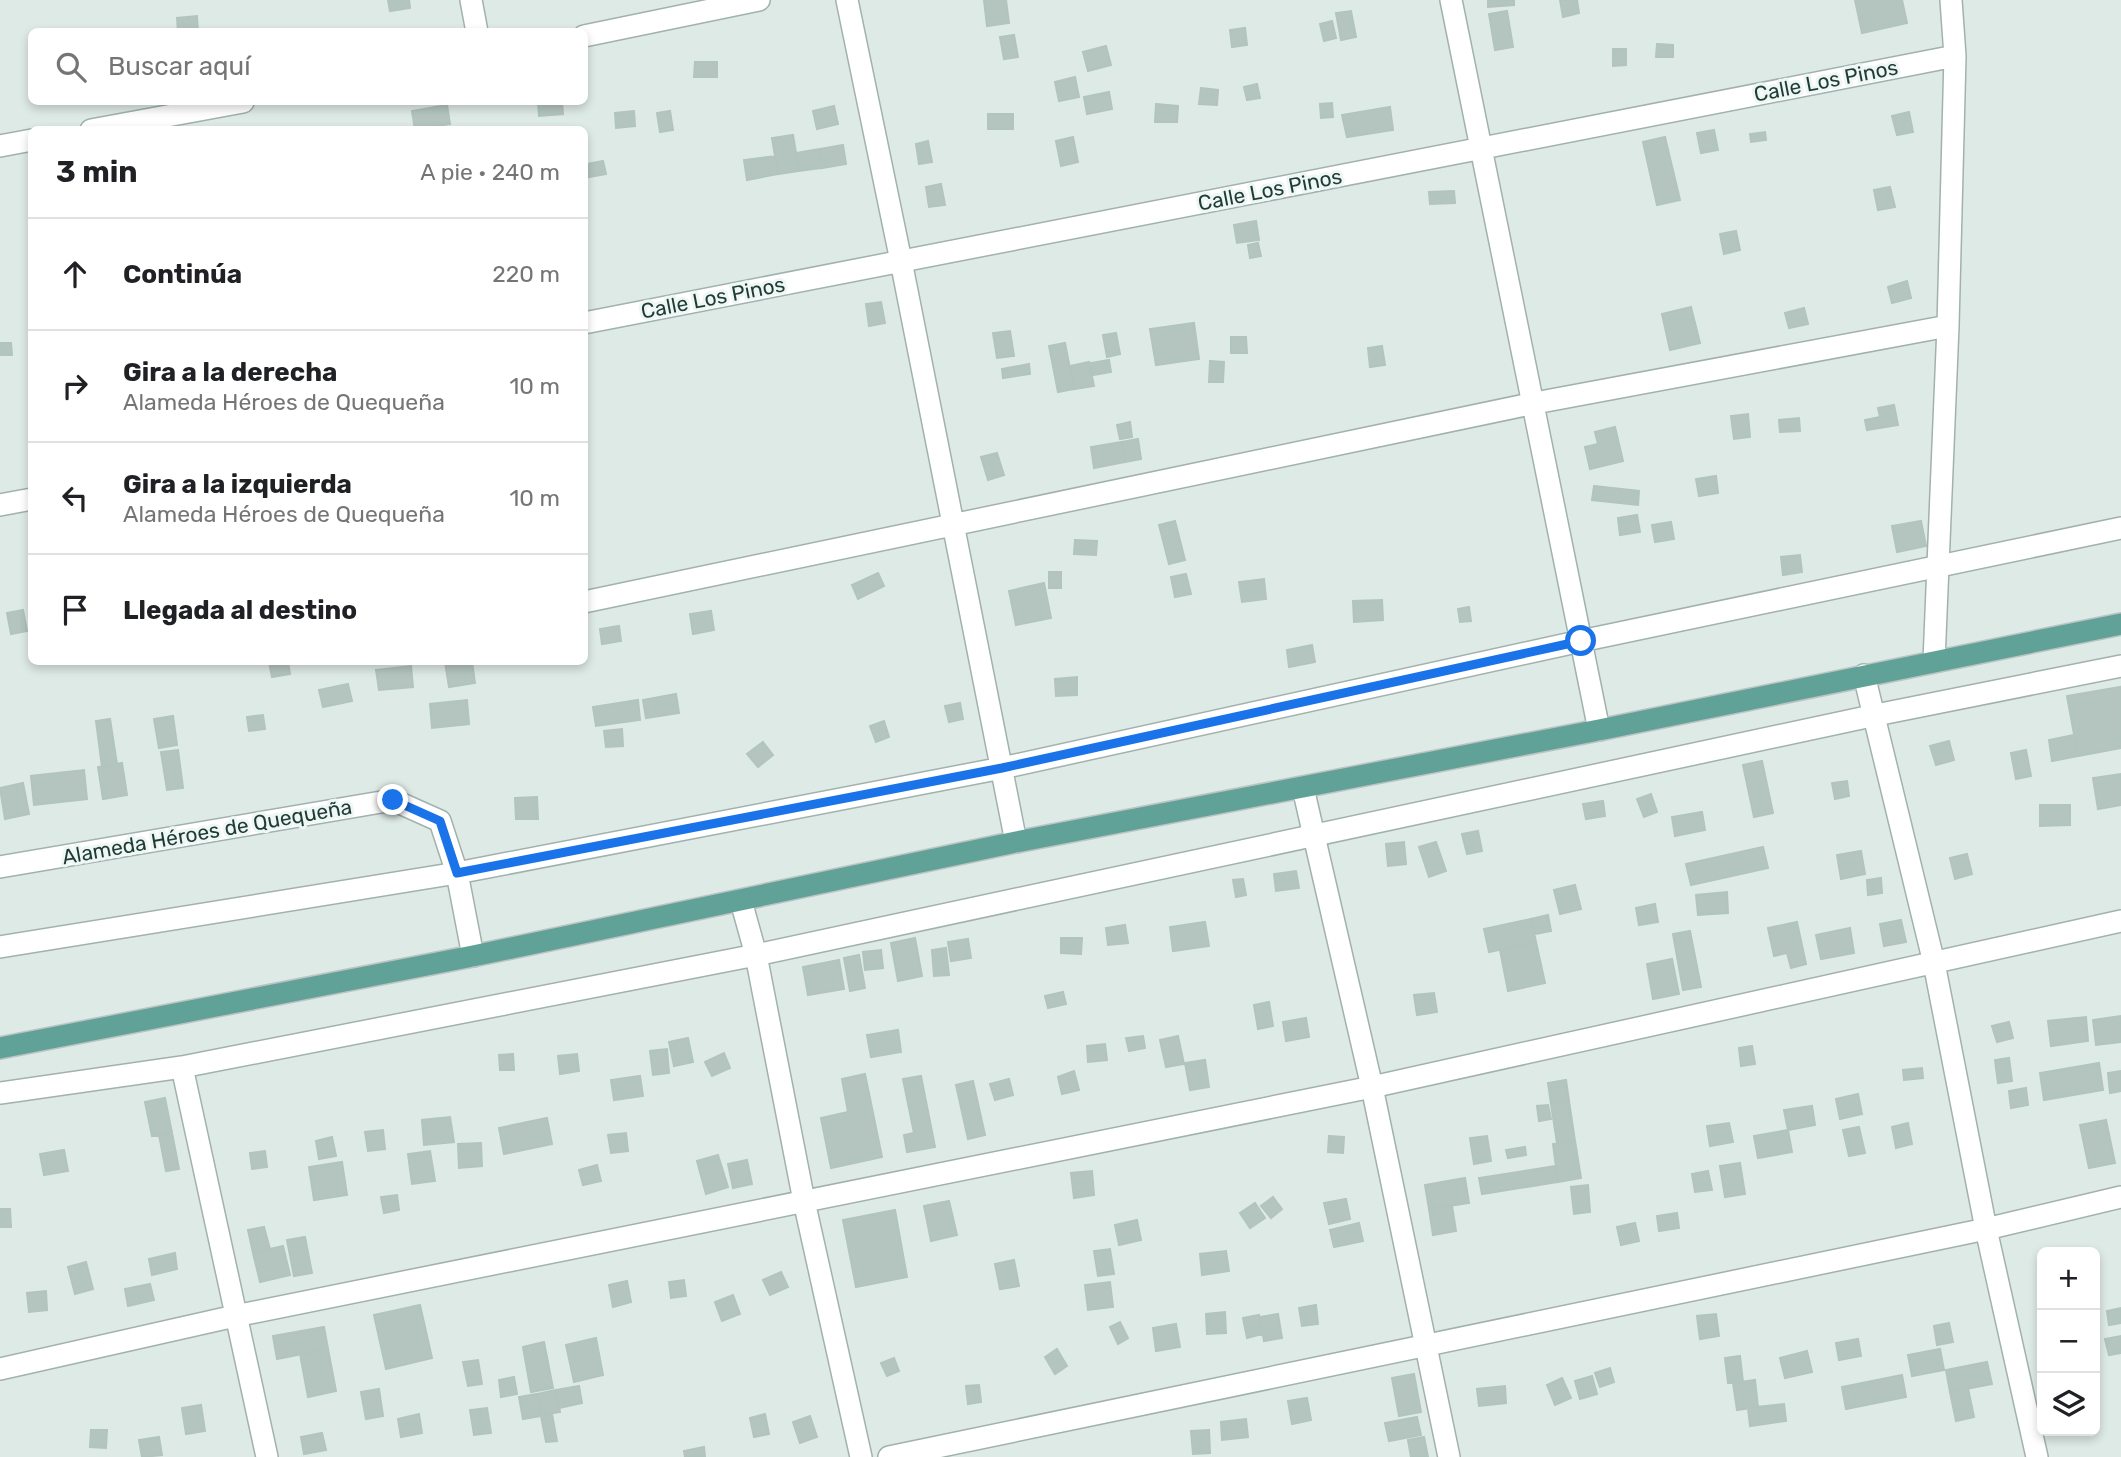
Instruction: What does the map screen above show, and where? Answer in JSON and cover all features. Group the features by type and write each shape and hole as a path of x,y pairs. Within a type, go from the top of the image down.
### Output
{"main road":[{"path":"0,1048 473,956 1016,842 1599,730 2121,624"}],"street":[{"path":"471,0 476,28"},
{"path":"588,35 759,0"},
{"path":"847,0 1016,842"},
{"path":"1451,0 1535,403 1599,730"},
{"path":"1934,661 1948,326 1955,56 1951,0"},
{"name":"Calle Los Pinos","path":"588,322 1955,56"},
{"path":"113,126 227,105"},
{"path":"0,146 28,141"},
{"path":"588,601 1535,403 1948,326"},
{"path":"0,505 28,500"},
{"path":"0,947 457,873 1002,768 1581,641 2121,528"},
{"path":"0,1093 182,1067 755,955 1875,715 2121,666"},
{"path":"1864,675 1934,962 1986,1229 2037,1457"},
{"path":"1303,788 1372,1087 1450,1457"},
{"name":"Alameda Héroes de Quequeña","path":"0,867 393,800 440,821 457,873 473,956"},
{"path":"741,901 755,955 804,1201 861,1457"},
{"path":"0,1368 235,1316 1372,1087 2121,921"},
{"path":"182,1067 267,1457"},
{"path":"889,1457 1426,1343 1986,1229 2121,1197"}],"building":[{"path":"388,0 409,0 410,8 390,11"},
{"path":"984,0 1006,0 1009,23 987,26"},
{"path":"1488,0 1514,0 1514,5 1488,7"},
{"path":"1560,0 1577,0 1579,13 1563,17"},
{"path":"1855,0 1902,0 1907,23 1862,33"},
{"path":"1351,11 1356,37 1341,40 1336,13"},
{"path":"1507,11 1513,47 1495,50 1489,14"},
{"path":"197,16 198,28 178,28 177,18"},
{"path":"1332,21 1336,38 1324,41 1320,24"},
{"path":"1245,28 1247,45 1232,47 1230,30"},
{"path":"1014,35 1018,57 1004,59 1000,37"},
{"path":"1657,44 1673,45 1673,57 1656,57"},
{"path":"1106,46 1111,65 1088,71 1083,52"},
{"path":"1613,49 1626,49 1626,65 1613,66"},
{"path":"695,62 717,62 717,77 694,77"},
{"path":"1075,77 1079,97 1059,101 1055,82"},
{"path":"1257,84 1260,98 1247,100 1244,87"},
{"path":"1201,88 1218,90 1217,105 1199,104"},
{"path":"1109,92 1112,109 1087,114 1084,97"},
{"path":"1332,103 1333,117 1321,118 1320,104"},
{"path":"1156,104 1178,106 1177,122 1155,122"},
{"path":"447,105 450,124 414,126 412,111"},
{"path":"538,105 562,105 563,114 539,116"},
{"path":"834,106 838,124 817,129 813,111"},
{"path":"1390,107 1393,130 1347,137 1342,115"},
{"path":"634,111 635,126 616,128 615,113"},
{"path":"670,111 673,130 660,132 657,113"},
{"path":"1909,112 1913,132 1897,135 1892,116"},
{"path":"988,114 1013,114 1013,129 988,129"},
{"path":"1714,130 1718,150 1701,153 1697,133"},
{"path":"1765,132 1766,140 1751,142 1750,134"},
{"path":"793,135 799,171 778,174 772,138"},
{"path":"1073,137 1078,162 1061,166 1056,141"},
{"path":"1665,137 1680,200 1657,205 1643,142"},
{"path":"928,141 932,162 919,164 916,144"},
{"path":"843,145 846,164 822,168 820,149"},
{"path":"820,149 822,168 799,171 796,153"},
{"path":"775,156 778,174 747,180 744,160"},
{"path":"603,161 606,174 589,177 588,164"},
{"path":"941,184 945,205 929,207 926,187"},
{"path":"1890,187 1895,207 1878,210 1874,190"},
{"path":"1454,191 1455,203 1430,204 1429,192"},
{"path":"1256,221 1259,240 1237,243 1234,225"},
{"path":"1736,231 1740,250 1724,254 1720,234"},
{"path":"1258,243 1261,256 1250,258 1248,245"},
{"path":"1907,281 1911,298 1892,303 1888,287"},
{"path":"881,302 885,323 869,326 866,304"},
{"path":"1691,307 1700,343 1670,350 1662,314"},
{"path":"1804,308 1808,324 1789,328 1785,313"},
{"path":"1194,323 1199,359 1156,365 1150,329"},
{"path":"1010,331 1014,356 997,358 993,333"},
{"path":"1116,333 1120,354 1107,357 1103,335"},
{"path":"1231,337 1246,337 1247,353 1231,353"},
{"path":"0,343 11,343 12,355 0,355"},
{"path":"1065,343 1074,389 1058,392 1049,346"},
{"path":"1382,346 1385,365 1370,367 1368,348"},
{"path":"1109,360 1111,372 1093,375 1091,363"},
{"path":"1210,361 1224,362 1223,382 1209,382"},
{"path":"1089,362 1094,386 1074,389 1070,366"},
{"path":"1029,364 1030,374 1003,378 1002,369"},
{"path":"1894,405 1898,425 1867,430 1865,420 1880,417 1878,408"},
{"path":"1748,414 1750,437 1734,439 1731,416"},
{"path":"1799,418 1800,431 1780,432 1779,420"},
{"path":"1130,422 1132,437 1120,439 1117,425"},
{"path":"1615,427 1623,461 1590,469 1585,447 1598,444 1595,432"},
{"path":"1138,439 1141,459 1125,462 1122,442"},
{"path":"1122,442 1125,462 1094,468 1091,447"},
{"path":"997,453 1004,475 988,480 981,457"},
{"path":"1716,476 1718,493 1699,496 1696,479"},
{"path":"1594,486 1639,491 1638,505 1592,500"},
{"path":"1637,515 1640,532 1620,535 1618,518"},
{"path":"1175,521 1185,560 1169,564 1159,525"},
{"path":"1921,521 1926,546 1897,552 1892,526"},
{"path":"1671,522 1674,539 1655,542 1652,525"},
{"path":"1075,540 1097,541 1096,555 1074,554"},
{"path":"1800,555 1802,572 1783,575 1781,557"},
{"path":"1049,572 1061,572 1061,588 1049,588"},
{"path":"878,573 884,586 858,599 852,585"},
{"path":"1186,574 1191,594 1175,597 1171,577"},
{"path":"1264,579 1266,599 1242,602 1239,582"},
{"path":"1044,583 1051,618 1016,625 1009,591"},
{"path":"1382,600 1383,620 1354,622 1353,601"},
{"path":"1469,607 1471,621 1460,622 1458,609"},
{"path":"23,610 27,631 11,634 7,613"},
{"path":"711,611 714,630 693,634 690,614"},
{"path":"619,626 621,641 602,644 600,629"},
{"path":"1312,645 1315,662 1289,667 1287,650"},
{"path":"270,665 288,665 290,674 272,677"},
{"path":"445,665 472,665 475,683 449,687"},
{"path":"411,666 413,687 379,690 376,670"},
{"path":"1077,677 1077,695 1056,696 1055,679"},
{"path":"348,684 352,701 323,707 319,690"},
{"path":"2120,687 2121,748 2078,756 2067,696"},
{"path":"676,694 679,713 646,718 643,700"},
{"path":"467,700 469,724 432,728 430,704"},
{"path":"638,700 640,720 596,726 593,707"},
{"path":"960,703 963,719 949,722 945,706"},
{"path":"263,715 265,729 249,731 247,717"},
{"path":"173,716 177,745 159,748 154,719"},
{"path":"110,719 117,764 102,767 96,721"},
{"path":"884,721 889,737 876,742 870,726"},
{"path":"622,729 623,746 606,747 604,731"},
{"path":"2074,735 2078,756 2052,761 2049,740"},
{"path":"1949,741 1954,760 1936,765 1930,746"},
{"path":"763,742 773,755 758,767 747,754"},
{"path":"178,750 183,788 167,790 161,752"},
{"path":"2026,750 2031,776 2016,779 2011,753"},
{"path":"1762,761 1773,813 1754,817 1743,765"},
{"path":"122,763 127,795 103,799 98,767"},
{"path":"84,770 87,799 34,805 31,776"},
{"path":"2121,774 2121,805 2098,809 2093,778"},
{"path":"1847,781 1849,796 1835,799 1832,783"},
{"path":"23,783 29,814 5,819 0,788"},
{"path":"1651,794 1657,812 1644,817 1637,799"},
{"path":"537,797 538,819 516,819 515,798"},
{"path":"1603,801 1605,816 1586,819 1583,804"},
{"path":"2040,805 2070,805 2070,825 2040,826"},
{"path":"1702,812 1705,830 1675,836 1672,817"},
{"path":"1478,831 1482,851 1467,854 1462,834"},
{"path":"1404,842 1406,864 1388,866 1386,844"},
{"path":"1436,842 1446,871 1429,877 1419,847"},
{"path":"1763,847 1768,868 1691,885 1686,864"},
{"path":"1861,851 1865,874 1841,879 1837,855"},
{"path":"1967,854 1972,874 1955,879 1950,858"},
{"path":"1296,871 1299,888 1276,891 1274,874"},
{"path":"1881,878 1882,893 1868,895 1867,880"},
{"path":"1243,879 1246,895 1236,897 1233,880"},
{"path":"1575,885 1581,909 1560,914 1554,890"},
{"path":"1727,892 1728,913 1698,915 1696,895"},
{"path":"1655,904 1658,922 1639,925 1636,908"},
{"path":"1548,915 1551,931 1535,934 1531,919"},
{"path":"1531,919 1536,942 1489,952 1484,929"},
{"path":"1901,920 1906,942 1884,946 1880,924"},
{"path":"1205,922 1209,946 1173,951 1170,927"},
{"path":"1797,922 1806,964 1791,968 1787,953 1774,956 1768,928"},
{"path":"1125,925 1128,943 1108,945 1106,928"},
{"path":"1850,928 1854,953 1821,959 1816,935"},
{"path":"1690,931 1701,987 1683,990 1673,934"},
{"path":"915,938 922,976 898,981 891,943"},
{"path":"1061,938 1082,938 1081,954 1061,953"},
{"path":"968,939 971,958 951,961 948,942"},
{"path":"1536,942 1545,983 1508,991 1500,950"},
{"path":"946,948 949,975 934,976 932,950"},
{"path":"881,950 883,968 865,970 863,952"},
{"path":"859,955 865,988 850,991 844,958"},
{"path":"1672,959 1679,994 1653,999 1647,964"},
{"path":"839,960 844,989 808,995 803,967"},
{"path":"1063,992 1066,1004 1048,1008 1045,996"},
{"path":"1434,993 1437,1012 1417,1015 1414,995"},
{"path":"1269,1002 1273,1026 1258,1029 1254,1005"},
{"path":"2121,1016 2121,1042 2096,1045 2093,1020"},
{"path":"2086,1017 2088,1041 2051,1046 2048,1021"},
{"path":"1306,1018 1309,1037 1286,1041 1283,1022"},
{"path":"2009,1022 2013,1038 1997,1042 1992,1026"},
{"path":"898,1030 901,1052 871,1057 867,1035"},
{"path":"1143,1036 1145,1048 1129,1051 1126,1038"},
{"path":"1178,1036 1184,1064 1166,1067 1160,1040"},
{"path":"688,1038 693,1062 674,1066 669,1042"},
{"path":"1105,1044 1107,1060 1088,1062 1087,1046"},
{"path":"1752,1046 1755,1064 1741,1066 1739,1048"},
{"path":"667,1049 669,1073 653,1075 650,1051"},
{"path":"724,1053 730,1068 712,1076 705,1062"},
{"path":"513,1054 514,1070 500,1070 499,1055"},
{"path":"577,1054 579,1071 560,1074 558,1056"},
{"path":"2009,1058 2012,1081 1998,1083 1995,1060"},
{"path":"1205,1060 1209,1087 1190,1090 1185,1063"},
{"path":"2099,1063 2103,1090 2044,1100 2040,1073"},
{"path":"1922,1068 1923,1078 1904,1080 1903,1070"},
{"path":"1074,1071 1079,1090 1062,1094 1058,1077"},
{"path":"2121,1071 2121,1091 2110,1093 2108,1073"},
{"path":"865,1074 882,1157 831,1168 821,1118 848,1112 842,1079"},
{"path":"640,1076 643,1096 614,1100 611,1080"},
{"path":"921,1076 935,1147 907,1152 904,1135 914,1133 903,1079"},
{"path":"1009,1079 1013,1095 995,1100 990,1084"},
{"path":"1566,1080 1569,1101 1551,1104 1548,1083"},
{"path":"973,1081 985,1135 968,1139 956,1085"},
{"path":"2026,1088 2028,1105 2011,1108 2009,1091"},
{"path":"1858,1094 1862,1114 1840,1119 1836,1099"},
{"path":"165,1098 172,1133 152,1136 145,1102"},
{"path":"1569,1101 1575,1141 1557,1143 1551,1104"},
{"path":"1548,1105 1551,1119 1539,1121 1537,1106"},
{"path":"1812,1106 1815,1125 1788,1130 1784,1110"},
{"path":"450,1117 454,1142 424,1145 422,1120"},
{"path":"547,1118 552,1144 504,1154 499,1128"},
{"path":"2106,1120 2115,1163 2089,1168 2080,1125"},
{"path":"1729,1123 1733,1142 1710,1146 1707,1126"},
{"path":"1908,1123 1912,1144 1896,1148 1892,1127"},
{"path":"1859,1127 1865,1153 1849,1156 1843,1130"},
{"path":"383,1130 385,1149 368,1151 365,1132"},
{"path":"1788,1130 1792,1152 1758,1158 1754,1136"},
{"path":"172,1133 179,1169 166,1171 159,1135"},
{"path":"626,1133 628,1151 611,1153 608,1135"},
{"path":"1329,1136 1344,1137 1343,1153 1328,1152"},
{"path":"1487,1136 1491,1161 1474,1164 1470,1138"},
{"path":"332,1137 336,1156 319,1159 316,1141"},
{"path":"1575,1141 1581,1178 1558,1182 1553,1144"},
{"path":"481,1143 482,1166 459,1168 458,1144"},
{"path":"1525,1147 1526,1155 1508,1158 1506,1150"},
{"path":"64,1150 68,1171 44,1175 40,1154"},
{"path":"265,1151 267,1167 252,1169 250,1153"},
{"path":"430,1151 435,1181 412,1184 408,1154"},
{"path":"718,1155 728,1187 706,1194 697,1161"},
{"path":"747,1160 752,1184 733,1188 728,1164"},
{"path":"342,1162 347,1195 314,1200 309,1167"},
{"path":"1740,1163 1745,1194 1725,1197 1720,1166"},
{"path":"597,1165 601,1181 583,1185 579,1170"},
{"path":"1556,1166 1558,1182 1482,1194 1479,1178"},
{"path":"1092,1171 1094,1195 1074,1198 1071,1173"},
{"path":"1708,1171 1712,1190 1695,1192 1692,1174"},
{"path":"1465,1178 1469,1203 1429,1209 1425,1185"},
{"path":"1588,1185 1590,1212 1574,1214 1571,1187"},
{"path":"397,1195 399,1210 384,1213 381,1197"},
{"path":"1273,1197 1282,1209 1271,1218 1261,1206"},
{"path":"1346,1199 1350,1219 1329,1224 1324,1203"},
{"path":"949,1201 957,1235 931,1241 924,1206"},
{"path":"1255,1203 1265,1218 1250,1228 1240,1213"},
{"path":"1452,1206 1456,1231 1433,1235 1429,1209"},
{"path":"0,1209 10,1209 11,1227 0,1227"},
{"path":"895,1210 907,1277 856,1287 843,1220"},
{"path":"1677,1213 1679,1228 1659,1231 1657,1216"},
{"path":"1137,1220 1141,1240 1119,1245 1115,1225"},
{"path":"1359,1223 1363,1241 1334,1247 1330,1230"},
{"path":"1635,1223 1639,1241 1621,1245 1617,1227"},
{"path":"264,1227 270,1249 253,1253 248,1230"},
{"path":"305,1237 312,1273 294,1276 287,1240"},
{"path":"283,1246 290,1275 260,1282 253,1253"},
{"path":"1110,1249 1114,1274 1098,1276 1094,1251"},
{"path":"1226,1251 1229,1271 1202,1275 1200,1254"},
{"path":"175,1253 177,1269 152,1275 149,1259"},
{"path":"1014,1260 1019,1286 1000,1289 995,1264"},
{"path":"86,1262 93,1289 75,1294 68,1267"},
{"path":"781,1272 788,1287 770,1295 763,1280"},
{"path":"684,1280 686,1296 671,1298 669,1282"},
{"path":"627,1281 631,1302 613,1307 609,1285"},
{"path":"1110,1282 1113,1307 1088,1310 1085,1285"},
{"path":"150,1284 154,1300 128,1306 125,1289"},
{"path":"46,1291 47,1310 29,1312 27,1293"},
{"path":"733,1295 740,1314 722,1321 715,1302"},
{"path":"420,1305 432,1358 386,1369 374,1315"},
{"path":"1316,1305 1318,1324 1302,1326 1299,1308"},
{"path":"2121,1308 2121,1323 2109,1325 2107,1311"},
{"path":"1225,1312 1226,1333 1207,1334 1206,1314"},
{"path":"1278,1314 1282,1338 1264,1341 1260,1317"},
{"path":"1716,1314 1719,1336 1700,1339 1697,1316"},
{"path":"1259,1315 1262,1334 1247,1338 1243,1318"},
{"path":"1120,1322 1128,1338 1118,1344 1110,1327"},
{"path":"1949,1323 1953,1342 1937,1345 1934,1326"},
{"path":"1176,1324 1180,1347 1156,1351 1153,1328"},
{"path":"324,1327 328,1349 277,1359 273,1336"},
{"path":"2121,1336 2121,1353 2109,1355 2105,1339"},
{"path":"596,1338 603,1375 574,1382 566,1345"},
{"path":"1858,1339 1861,1356 1839,1360 1836,1343"},
{"path":"544,1342 553,1388 531,1392 523,1347"},
{"path":"328,1349 336,1391 308,1397 300,1354"},
{"path":"1057,1349 1067,1366 1055,1374 1045,1357"},
{"path":"1940,1349 1944,1370 1912,1376 1908,1355"},
{"path":"1807,1351 1812,1372 1785,1378 1780,1358"},
{"path":"1740,1356 1743,1382 1728,1383 1725,1358"},
{"path":"894,1358 899,1371 887,1376 881,1363"},
{"path":"478,1360 482,1384 468,1386 463,1362"},
{"path":"1987,1362 1992,1384 1950,1392 1946,1370"},
{"path":"1610,1368 1614,1382 1600,1387 1595,1373"},
{"path":"1414,1374 1421,1412 1399,1416 1392,1378"},
{"path":"1902,1375 1906,1397 1846,1409 1842,1387"},
{"path":"1592,1376 1597,1394 1580,1399 1575,1381"},
{"path":"514,1377 517,1394 501,1397 499,1380"},
{"path":"1562,1378 1571,1398 1555,1405 1547,1385"},
{"path":"1755,1380 1758,1407 1737,1410 1733,1383"},
{"path":"979,1385 981,1402 968,1404 966,1386"},
{"path":"579,1386 582,1403 559,1408 556,1390"},
{"path":"1505,1386 1506,1403 1479,1406 1477,1389"},
{"path":"1968,1388 1974,1417 1956,1421 1950,1392"},
{"path":"379,1389 383,1416 366,1419 361,1392"},
{"path":"556,1390 560,1412 541,1415 537,1394"},
{"path":"537,1394 541,1416 523,1419 519,1397"},
{"path":"1307,1398 1311,1420 1292,1424 1288,1401"},
{"path":"1784,1404 1786,1421 1750,1426 1748,1408"},
{"path":"201,1405 205,1431 186,1434 182,1408"},
{"path":"487,1408 491,1433 474,1435 470,1410"},
{"path":"419,1414 422,1433 401,1437 398,1419"},
{"path":"552,1414 557,1441 546,1442 541,1416"},
{"path":"765,1414 769,1434 754,1437 750,1418"},
{"path":"810,1416 817,1437 800,1443 793,1422"},
{"path":"1417,1417 1421,1435 1389,1441 1385,1423"},
{"path":"1246,1419 1248,1437 1222,1440 1221,1422"},
{"path":"91,1430 107,1430 106,1448 90,1447"},
{"path":"1209,1430 1210,1453 1193,1454 1191,1431"},
{"path":"322,1433 326,1450 304,1454 301,1437"},
{"path":"159,1437 162,1455 142,1457 139,1440"},
{"path":"1424,1437 1428,1457 1411,1457 1408,1440"},
{"path":"704,1447 705,1457 685,1457 684,1451"}],"route":[{"path":"393,800 440,821 457,873 1002,768 1581,641"}]}
